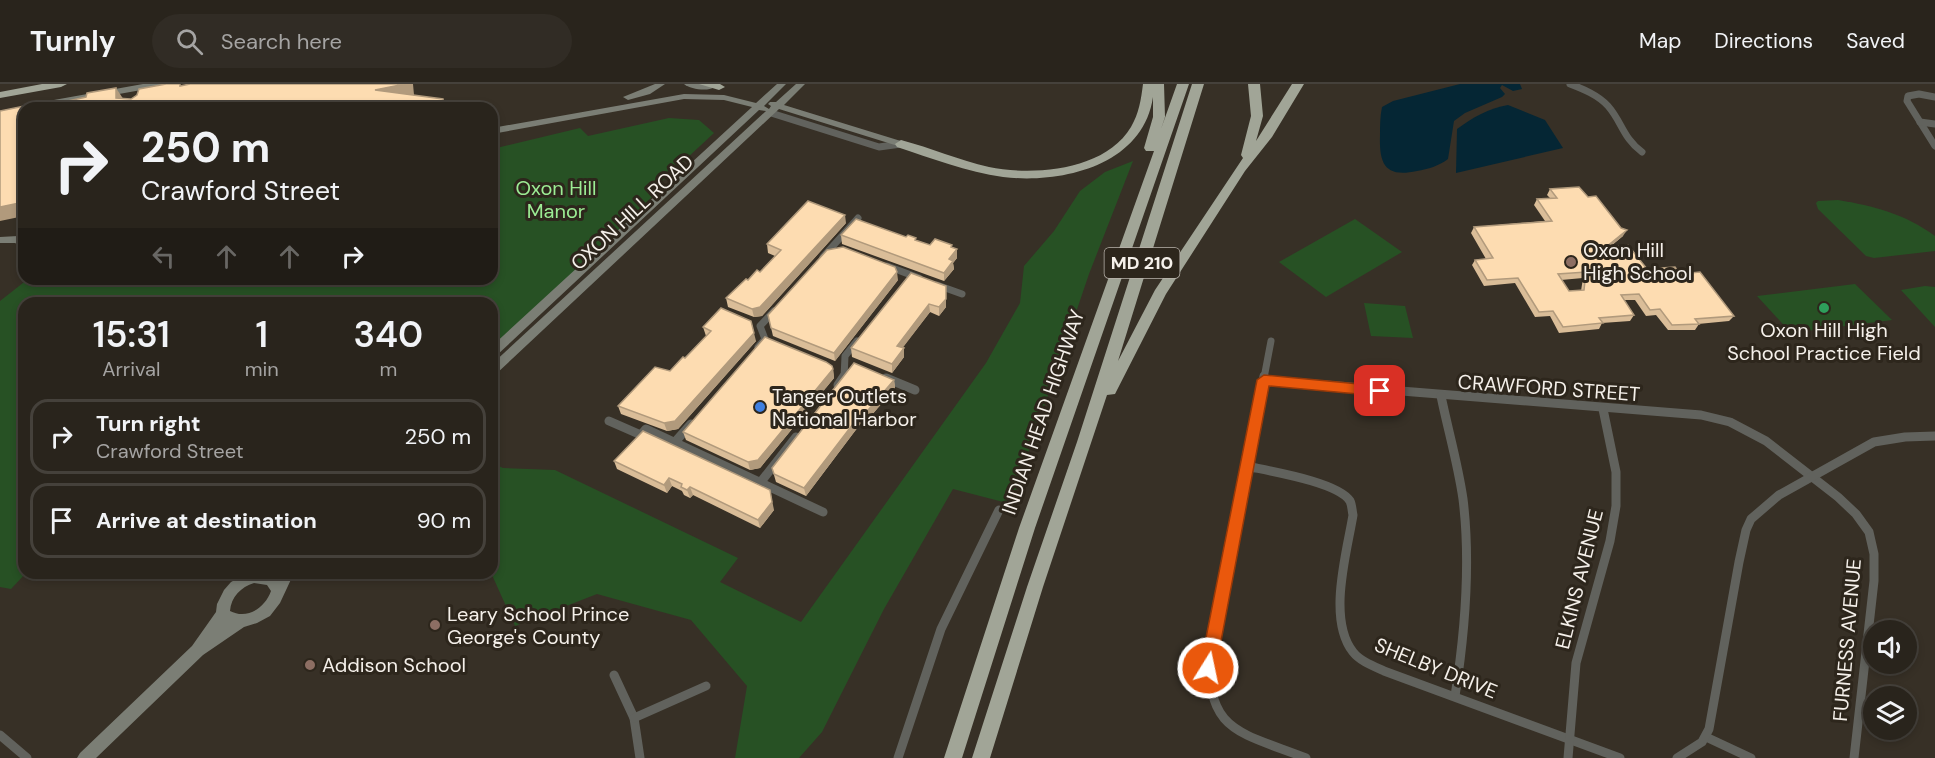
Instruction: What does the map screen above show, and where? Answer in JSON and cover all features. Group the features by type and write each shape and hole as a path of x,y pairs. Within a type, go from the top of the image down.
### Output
{"highway":[{"path":"0,90 41,84"},
{"path":"0,94 61,84"},
{"path":"705,84 719,87"},
{"path":"901,144 967,165 1002,173 1037,175 1077,169 1110,155 1124,145 1144,110 1149,84"},
{"path":"1092,339 1156,130 1159,117 1158,84"},
{"name":"INDIAN HEAD HIGHWAY","path":"953,758 1027,528 1183,84"},
{"name":"MD 210","path":"981,758 1035,587 1085,442 1198,84"},
{"path":"1240,169 1249,150 1257,116 1254,84"},
{"path":"1085,442 1160,293 1240,169 1266,138 1298,84"}],"main road":[{"path":"59,102 160,84"},
{"path":"116,91 136,98 160,84"},
{"path":"543,120 564,111 647,92 661,84"},
{"path":"688,84 739,91 775,109 901,144"},
{"name":"OXON HILL ROAD","path":"498,347 782,84"},
{"name":"OXON HILL ROAD","path":"498,365 801,84"},
{"path":"681,95 729,102 740,109 743,120"},
{"path":"498,129 681,95 718,95 762,104"},
{"path":"0,238 18,232"},
{"path":"0,238 18,240"},
{"path":"239,622 230,620 223,614 221,605 226,594 246,579"},
{"path":"270,579 275,582 277,589"},
{"path":"85,758 198,650 239,622 261,614 270,606 283,579"},
{"path":"198,650 223,614"}],"street":[{"path":"1570,84 1603,101 1614,114 1623,136 1642,152"},
{"path":"1935,97 1914,94 1907,98 1910,108 1935,146"},
{"path":"1920,122 1935,124"},
{"path":"816,266 858,218"},
{"path":"833,246 844,250"},
{"path":"876,263 962,294"},
{"path":"902,284 909,275"},
{"path":"760,326 779,306"},
{"path":"750,322 760,326 765,339 774,343"},
{"path":"830,395 844,378 848,367 845,356 859,338"},
{"path":"750,357 765,339"},
{"path":"1271,341 1207,676 1209,691 1216,709 1235,729 1306,758"},
{"path":"833,367 848,367"},
{"path":"878,374 915,390"},
{"name":"CRAWFORD STREET","path":"1264,380 1603,409 1701,415 1734,423 1751,430 1814,478"},
{"path":"1441,396 1454,454 1465,521 1464,616 1461,665 1455,696"},
{"name":"ELKINS AVENUE","path":"1568,758 1576,663 1607,553 1616,506 1616,471 1603,409"},
{"path":"675,442 698,416"},
{"path":"609,421 641,435 646,429 823,512"},
{"path":"760,483 802,430"},
{"path":"1677,758 1698,746 1706,737 1718,691 1739,562 1748,525 1757,512 1772,500 1874,442 1905,437 1935,436"},
{"name":"SHELBY DRIVE","path":"1246,466 1322,485 1339,491 1350,501 1353,515 1340,613 1341,627 1354,653 1368,663 1620,758"},
{"name":"FURNESS AVENUE","path":"1814,478 1862,522 1873,545 1872,579 1854,758"},
{"path":"898,758 941,629 999,510"},
{"path":"614,675 633,717 640,758"},
{"path":"633,717 706,686"},
{"path":"0,735 27,758"},
{"path":"1706,737 1751,758"}],"green space":[{"name":"Oxon Hill Manor","path":"669,118 699,120 714,133 657,186 649,189 654,195 498,347 498,297 18,297 18,579 20,579 11,589 0,587 0,301 20,285 498,285 498,148 580,128 588,136"},
{"path":"1133,161 1089,274 1011,504 953,489 884,609 822,732 799,758 735,758 747,686 691,620 597,594 515,626 494,579 498,579 498,466 503,468 555,470 738,558 720,582 801,622 986,363 1020,303 1024,266 1054,231 1080,191 1105,172"},
{"path":"1838,200 1877,208 1924,228 1935,236 1935,251 1874,258 1866,256 1818,209 1816,203"},
{"path":"1355,219 1402,252 1326,297 1279,262"},
{"name":"Oxon Hill High School Practice Field","path":"1855,284 1892,320 1791,333 1757,296"},
{"path":"1925,286 1935,287 1935,327 1901,290"},
{"path":"1364,303 1405,306 1413,338 1371,336"}],"water":[{"path":"1460,84 1520,84 1522,89 1513,91 1502,85 1500,88 1505,94 1502,97 1465,113 1454,121 1448,159 1441,164 1406,173 1391,170 1386,166 1380,145 1382,107 1393,101"},
{"path":"1508,105 1545,120 1563,148 1456,173 1457,129 1481,114"}],"building":[{"path":"166,84 180,84 180,86 190,84 405,84 375,90 443,99 443,102 63,102 86,97 87,93 116,88 116,98 131,99 137,95 139,89"},
{"path":"18,107 18,203 0,207 0,111"},
{"name":"Oxon Hill High School","path":"1579,187 1588,197 1596,196 1621,228 1627,230 1606,247 1628,245 1647,269 1675,267 1680,274 1700,272 1734,316 1695,319 1699,324 1672,325 1660,309 1650,310 1639,294 1621,295 1634,315 1599,318 1603,323 1563,327 1553,311 1539,312 1518,278 1487,280 1475,260 1493,258 1474,227 1552,221 1537,199 1557,198 1550,189","holes":["1586,272 1584,290 1569,291 1558,274"]},
{"path":"808,201 845,215 760,307 752,309 726,298 757,270 760,272 781,250 767,244"},
{"path":"856,219 906,237 908,235 930,245 935,239 952,245 951,247 957,249 949,259 953,261 944,273 841,235"},
{"name":"Tanger Outlets National Harbor","path":"843,247 895,267 897,272 834,353 771,328 768,315 827,250"},
{"name":"Tanger Outlets National Harbor","path":"911,273 946,286 946,299 939,307 929,304 897,346 904,348 892,364 851,348"},
{"name":"Tanger Outlets National Harbor","path":"721,308 751,321 754,333 675,421 664,423 618,406 655,367 670,371 683,357 685,358 711,331 703,327"},
{"name":"Tanger Outlets National Harbor","path":"765,337 826,362 833,369 758,460 748,462 683,432"},
{"name":"Tanger Outlets National Harbor","path":"854,363 894,380 863,416 860,415 804,488 774,474 772,468"},
{"path":"643,431 770,490 772,502 758,520 690,487 687,490 681,487 682,484 669,478 664,485 614,461"}],"place":[{"name":"Oxon Hill High School","path":"1571,262"},
{"name":"Oxon Hill High School Practice Field","path":"1824,308"},
{"name":"Tanger Outlets National Harbor","path":"760,407"},
{"name":"Leary School Prince George's County","path":"435,625"},
{"name":"Addison School","path":"310,665"}],"route":[{"path":"1208,668 1256,409 1264,380 1380,391"}]}
